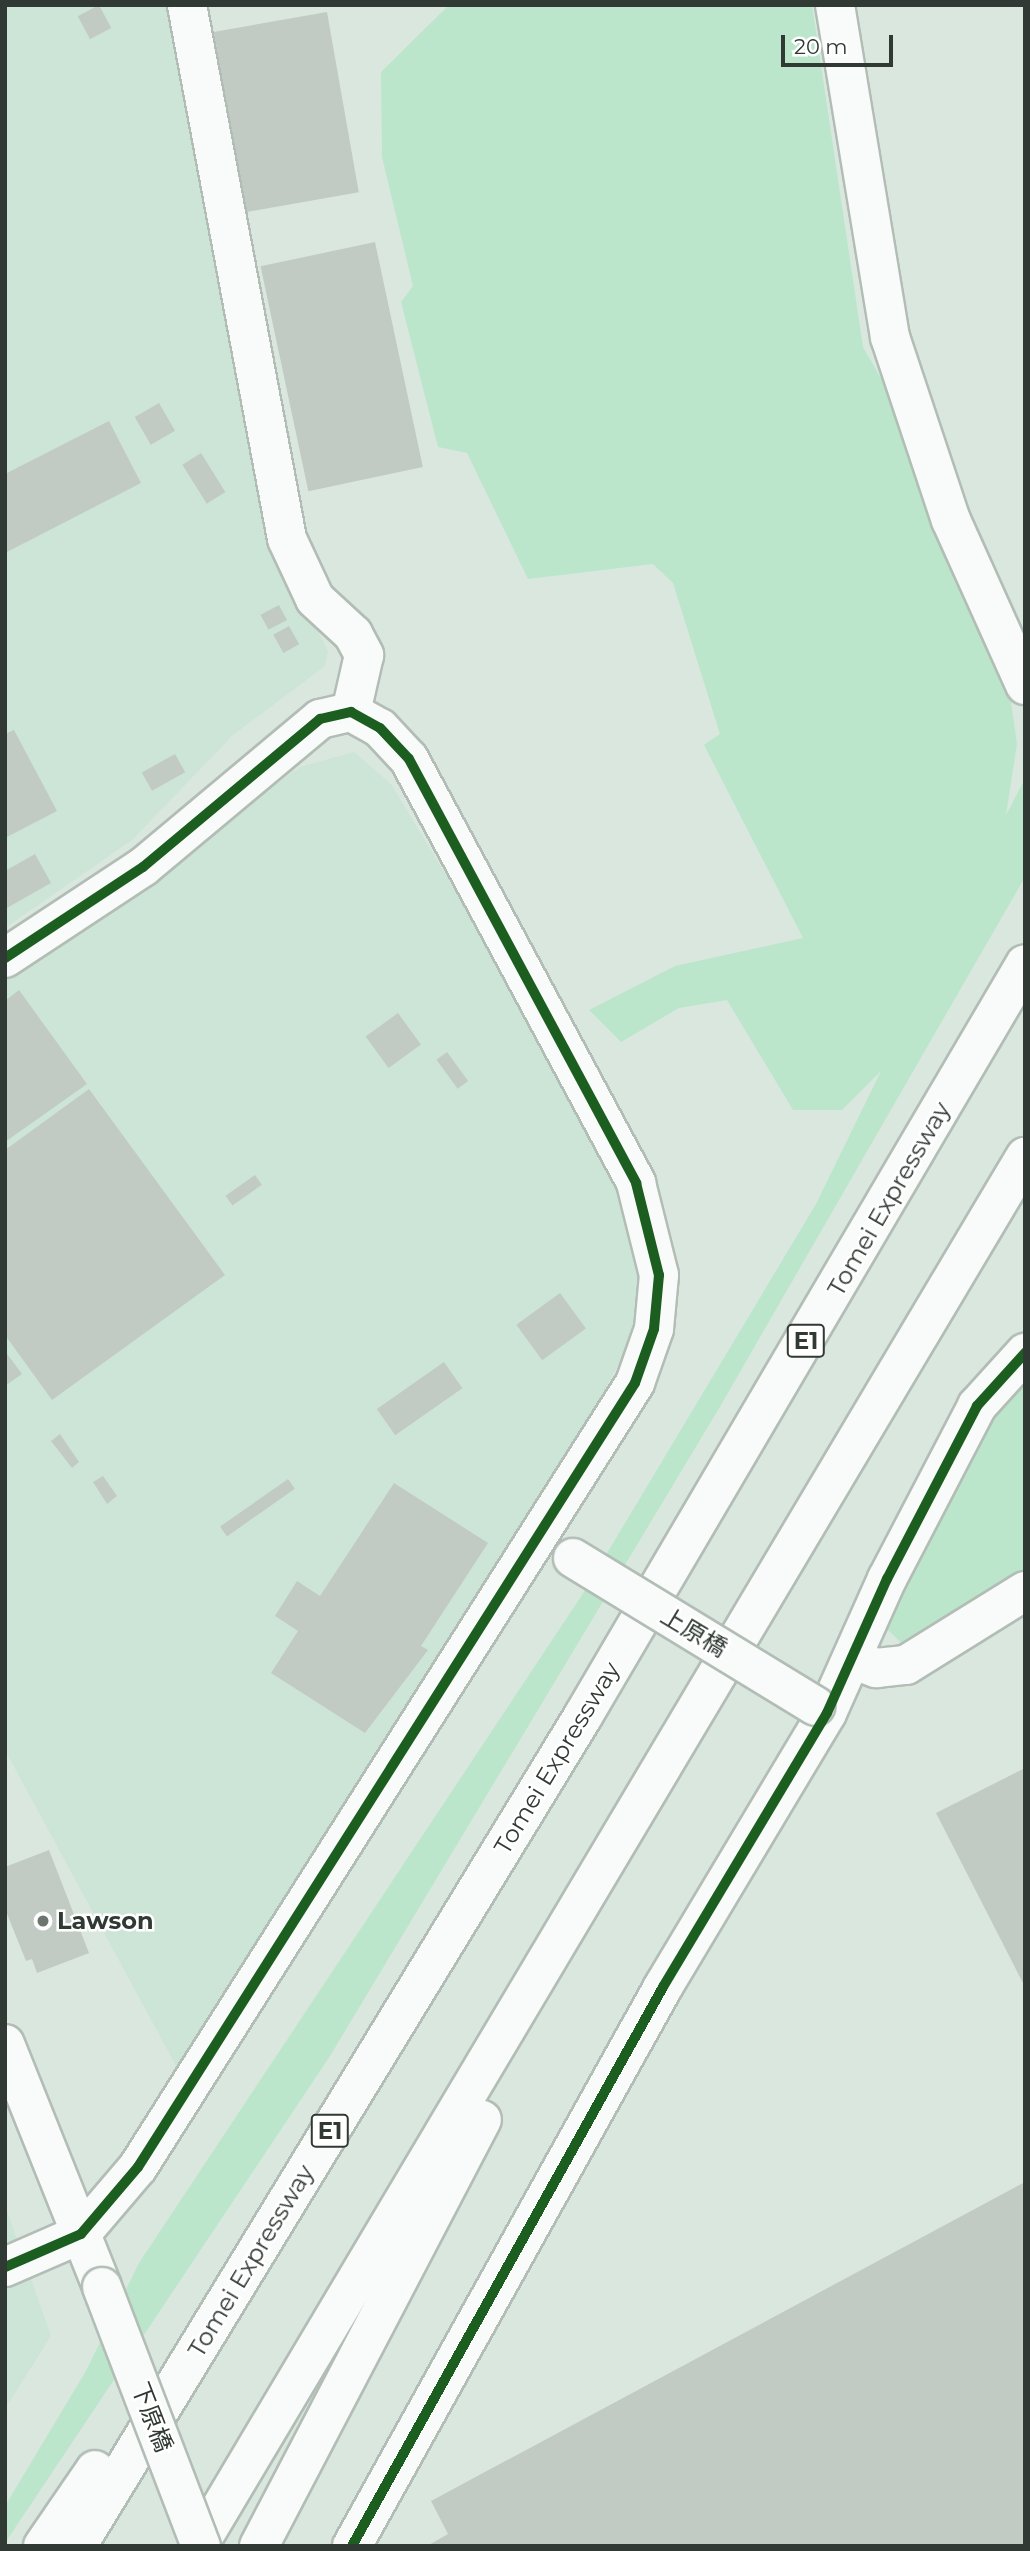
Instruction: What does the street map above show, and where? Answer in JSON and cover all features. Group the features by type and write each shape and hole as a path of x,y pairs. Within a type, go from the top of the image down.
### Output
{"main road":[{"path":"187,5 286,539 315,599 353,634 364,655 351,712"},
{"path":"835,5 890,337 951,520 1025,685"},
{"path":"5,958 143,867 320,719 351,712 380,728 409,759 636,1183 652,1228 659,1275 654,1329 635,1383 138,2168 80,2234 5,2267"},
{"name":"Tomei Expressway","path":"77,2546 583,1716 1025,964"},
{"path":"200,2546 679,1746 1025,1157"},
{"path":"352,2546 663,1987 852,1659 977,1406 1025,1353"},
{"name":"上原橋","path":"536,1539 573,1558 822,1710"},
{"path":"852,1659 876,1668 906,1665 1025,1591"},
{"path":"43,2546 446,1909 583,1716"},
{"path":"259,2546 679,1746"},
{"name":"下原橋","path":"5,2044 103,2287 200,2546"}],"shaded area":[{"path":"5,5 175,5 274,548 328,651 325,666 233,735 132,840 5,928"},
{"path":"354,752 391,784 470,915 635,1224 640,1297 625,1352 578,1440 181,2075 5,1750 5,980 300,767"},
{"path":"5,2205 51,2336 5,2409"}],"green space":[{"path":"449,5 812,5 863,347 962,520 999,617 1017,744 1006,815 1025,779 1025,877 721,1405 330,2056 5,2543 5,2506 86,2371 139,2263 582,1595 816,1204 881,1071 842,1110 793,1110 727,1000 679,1008 621,1042 589,1010 675,966 803,938 704,745 720,734 673,583 653,564 528,579 467,453 438,447 401,302 413,286 382,157 381,72"},
{"path":"1025,1380 1025,1574 907,1648 887,1629 910,1570 985,1423"}],"building":[{"path":"99,5 111,28 90,39 78,16"},
{"path":"327,12 359,192 246,212 214,32"},
{"path":"375,242 423,467 308,491 261,266"},
{"path":"159,403 175,431 151,445 135,417"},
{"path":"109,421 141,483 5,553 5,474"},
{"path":"201,453 225,492 207,504 182,465"},
{"path":"279,605 287,620 268,630 260,615"},
{"path":"289,626 299,644 283,653 273,635"},
{"path":"14,730 57,811 5,838 5,734"},
{"path":"175,754 185,772 152,791 142,772"},
{"path":"35,854 51,883 5,909 5,871"},
{"path":"19,990 87,1084 5,1142 5,1001"},
{"path":"398,1013 421,1045 389,1068 366,1037"},
{"path":"447,1052 468,1081 458,1089 436,1060"},
{"path":"89,1089 225,1275 52,1400 5,1335 5,1150"},
{"path":"255,1175 262,1185 232,1205 226,1196"},
{"path":"560,1293 586,1329 542,1360 516,1325"},
{"path":"5,1351 22,1374 5,1386"},
{"path":"444,1362 462,1388 395,1435 377,1409"},
{"path":"60,1434 79,1462 72,1468 51,1441"},
{"path":"103,1476 117,1496 107,1504 93,1482"},
{"path":"288,1479 295,1489 227,1536 220,1527"},
{"path":"394,1483 488,1543 421,1646 428,1650 365,1733 271,1673 298,1631 275,1616 297,1581 320,1596"},
{"path":"1025,1768 1025,1987 936,1813"},
{"path":"49,1850 89,1953 37,1973 32,1959 26,1961 5,1909 5,1867"},
{"path":"1025,2182 1025,2544 427,2546 448,2534 431,2501"}],"cycle path":[{"path":"5,958 143,867 320,719 351,712 380,728 409,759 636,1183 659,1275 654,1329 635,1383 138,2167 81,2234 5,2267"},
{"path":"352,2546 663,1987 827,1713 887,1579 977,1406 1025,1353"}],"place":[{"name":"Lawson","path":"43,1921"}]}
